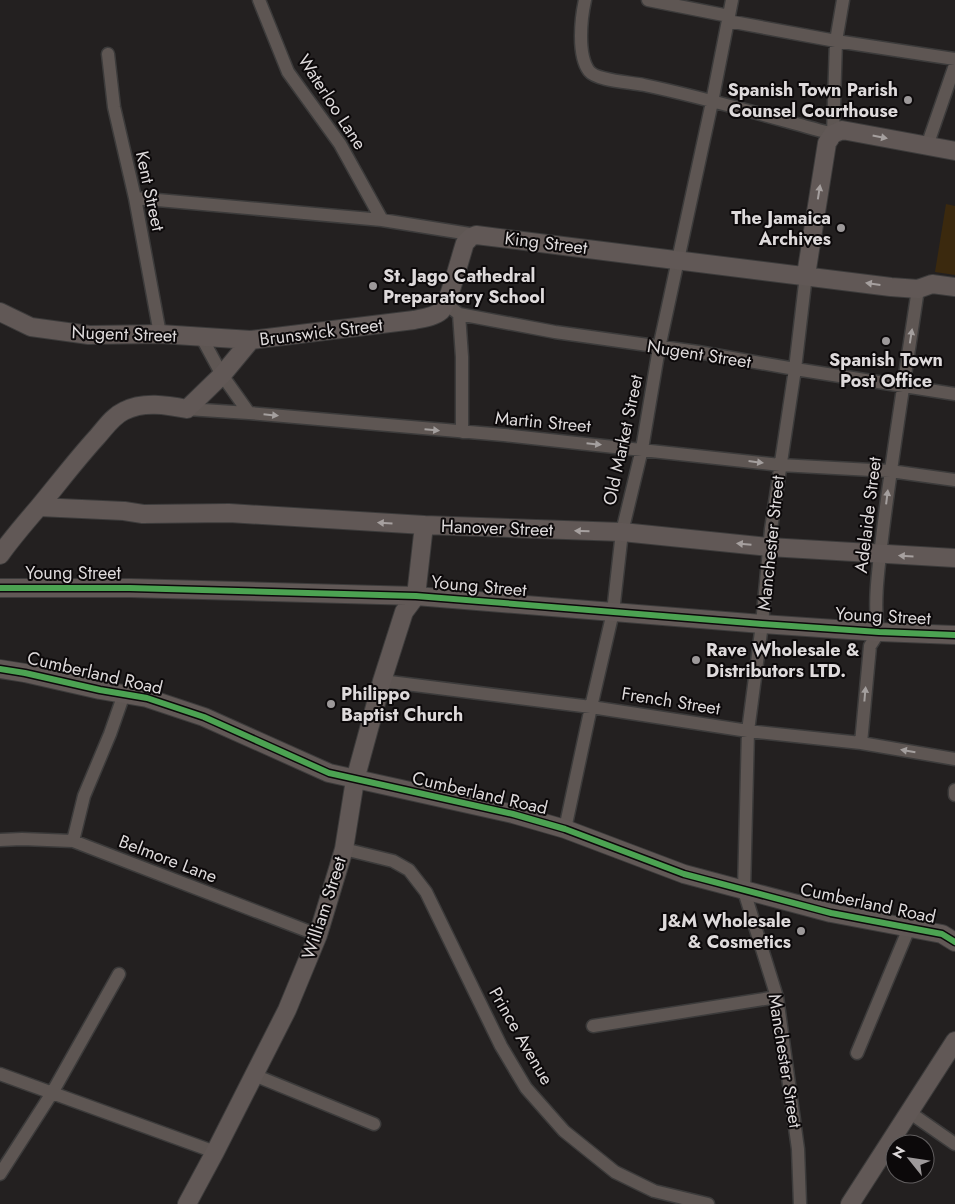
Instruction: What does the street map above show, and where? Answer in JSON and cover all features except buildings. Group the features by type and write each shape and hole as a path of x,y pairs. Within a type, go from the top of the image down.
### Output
{"street":[{"name":"Waterloo Lane","path":"259,0 288,72 340,144 382,220"},
{"path":"586,0 583,10 581,42 584,62 590,72 599,78 645,85 833,134 842,130 955,151"},
{"path":"648,0 836,41 955,59"},
{"name":"Old Market Street","path":"565,830 613,612 622,532 642,449 659,348 732,0"},
{"name":"Manchester Street","path":"800,1204 798,1149 777,997 744,891 748,731 762,624 769,547 795,369 806,275 827,143 833,134 836,41 843,0"},
{"name":"Kent Street","path":"108,54 114,107 135,198 160,334"},
{"path":"927,146 955,64"},
{"name":"King Street","path":"135,198 382,220 476,235 918,289 932,284 955,287"},
{"path":"462,432 462,356 452,309 465,243 476,235"},
{"name":"Adelaide Street","path":"879,632 875,620 880,554 890,471 918,289"},
{"name":"Nugent Street","path":"452,309 555,332 698,352 955,394"},
{"name":"Brunswick Street","path":"187,409 222,374 251,340 427,318 452,309"},
{"name":"Nugent Street","path":"0,312 31,327 89,335 160,334 251,340"},
{"path":"202,338 222,374 249,413"},
{"path":"0,555 16,532 83,452 122,412 144,405 187,409"},
{"name":"Martin Street","path":"187,409 504,435 780,465 890,471 955,480"},
{"name":"Hanover Street","path":"38,507 124,511 143,514 229,513 424,525 622,532 769,547 955,558"},
{"path":"416,596 424,525"},
{"name":"Young Street","path":"0,588 130,588 416,596 762,624 955,635"},
{"name":"William Street","path":"187,1204 216,1152 287,1010 318,935 344,849 355,780 382,681 404,612 416,596"},
{"path":"861,743 870,646 879,632"},
{"name":"Cumberland Road","path":"0,669 146,698 204,717 329,773 513,814 565,830 684,874 831,912 942,934 955,942"},
{"name":"French Street","path":"382,681 591,707 748,731 861,743 955,759"},
{"path":"73,842 84,796 110,734 124,694"},
{"path":"955,790 955,795"},
{"name":"Belmore Lane","path":"0,840 22,839 73,842 318,935"},
{"name":"Prince Avenue","path":"344,849 393,861 409,870 426,892 501,1046 526,1088 564,1131 615,1172 654,1191 708,1204"},
{"path":"856,1053 909,928"},
{"path":"0,1174 52,1093 119,974"},
{"path":"593,1026 777,997"},
{"path":"850,1204 955,1041"},
{"path":"0,1074 216,1152"},
{"path":"254,1075 374,1124"},
{"path":"910,1112 955,1144"}],"shaded area":[{"path":"946,204 955,206 955,275 935,272"}],"cycle path":[{"path":"0,588 130,588 416,596 762,624 955,635"},
{"path":"0,669 147,698 204,717 329,773 513,814 565,829 684,874 831,913 942,934 955,942"}],"place":[{"name":"Spanish Town Parish Counsel Courthouse","path":"908,100"},
{"name":"The Jamaica Archives","path":"841,228"},
{"name":"St. Jago Cathedral Preparatory School","path":"373,286"},
{"name":"Spanish Town Post Office","path":"886,341"},
{"name":"Rave Wholesale & Distributors LTD.","path":"696,660"},
{"name":"Philippo Baptist Church","path":"331,704"},
{"name":"J&M Wholesale & Cosmetics","path":"801,931"}]}
